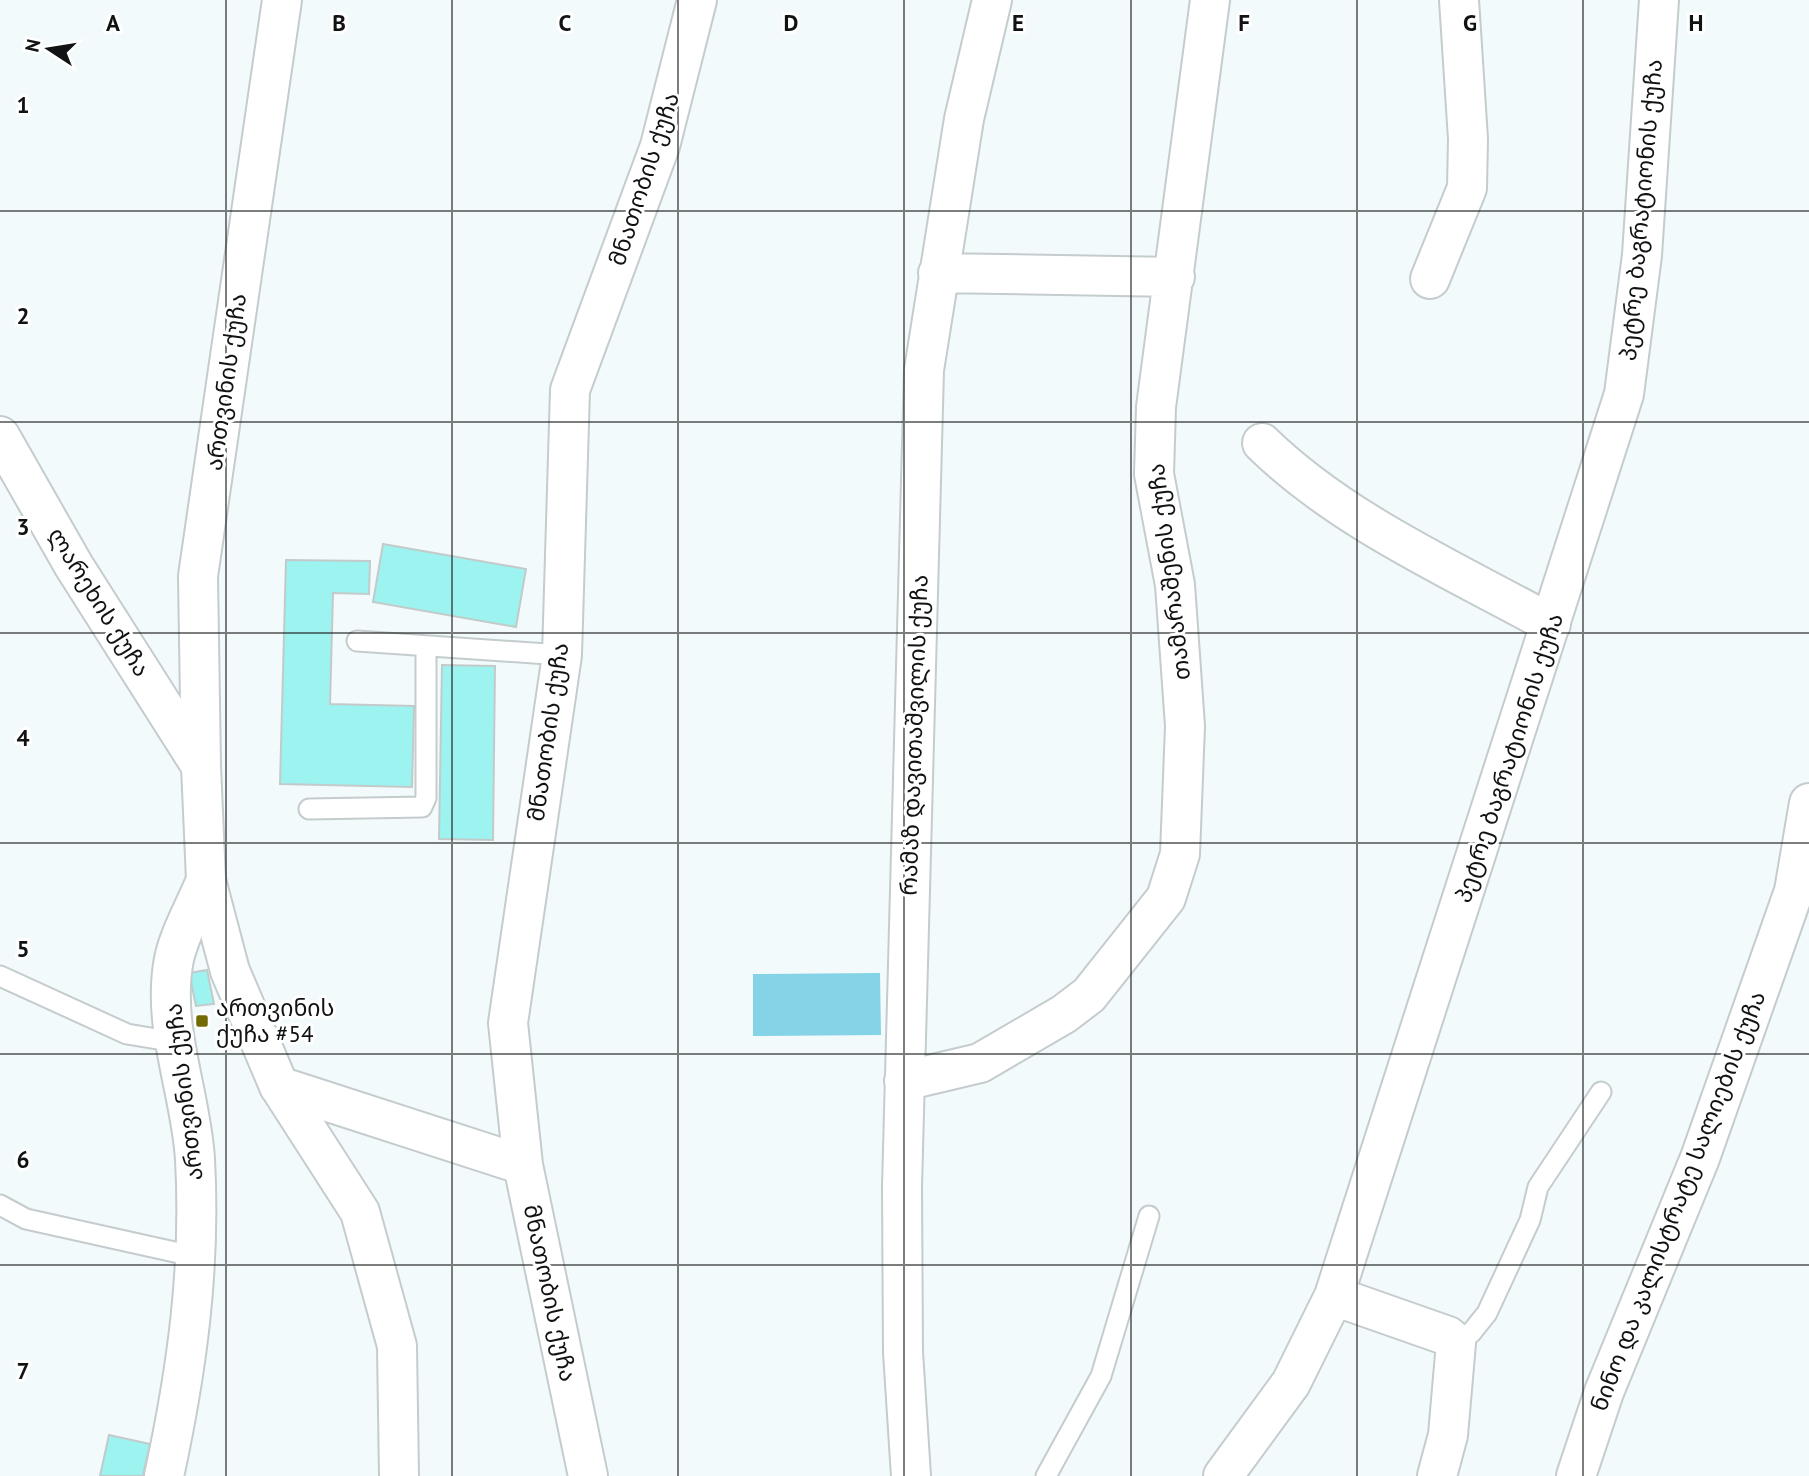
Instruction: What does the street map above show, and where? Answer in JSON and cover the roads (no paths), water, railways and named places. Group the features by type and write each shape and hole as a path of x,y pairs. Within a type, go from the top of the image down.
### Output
{"street":[{"name":"ართვინის ქუჩა","path":"164,1476 184,1382 197,1257 195,1158 172,1011 175,956 206,880 198,576 282,0"},
{"name":"მნათობის ქუჩა","path":"588,1476 523,1165 508,1023 562,655 570,390 660,146 697,0"},
{"name":"რამაზ დავითაშვილის ქუჩა","path":"911,1476 903,1352 904,1081 924,370 964,119 992,0"},
{"name":"თამარაშენის ქუჩა","path":"904,1081 980,1063 1064,1014 1089,995 1166,898 1180,854 1185,726 1175,585 1154,474 1156,407 1210,0"},
{"path":"1430,279 1467,188 1468,139 1459,0"},
{"name":"პეტრე ბაგრატიონის ქუჩა","path":"1223,1476 1291,1382 1334,1296 1625,394 1642,256 1659,0"},
{"path":"938,273 1175,277"},
{"name":"ლარეხის ქუჩა","path":"0,436 74,566 201,766"},
{"path":"1262,443 1326,499 1551,624"},
{"name":"ნინო და კალისტრატე სალიების ქუჩა","path":"1576,1476 1604,1392 1700,1158 1801,891 1809,803"},
{"path":"206,880 230,971 279,1086 360,1212 397,1346 399,1476"},
{"path":"279,1086 523,1165"},
{"path":"1334,1296 1448,1336 1456,1343 1448,1435 1437,1476"}],"lane":[{"path":"357,641 562,655"},
{"path":"309,809 422,807 426,798 426,646"},
{"path":"0,976 127,1034 175,1042"},
{"path":"1456,1343 1471,1333 1487,1314 1530,1220 1538,1186 1601,1092"},
{"path":"0,1205 26,1219 197,1257"},
{"path":"1046,1476 1101,1376 1149,1216"}],"place":[{"name":"ართვინის ქუჩა #54","path":"202,1021"}]}
